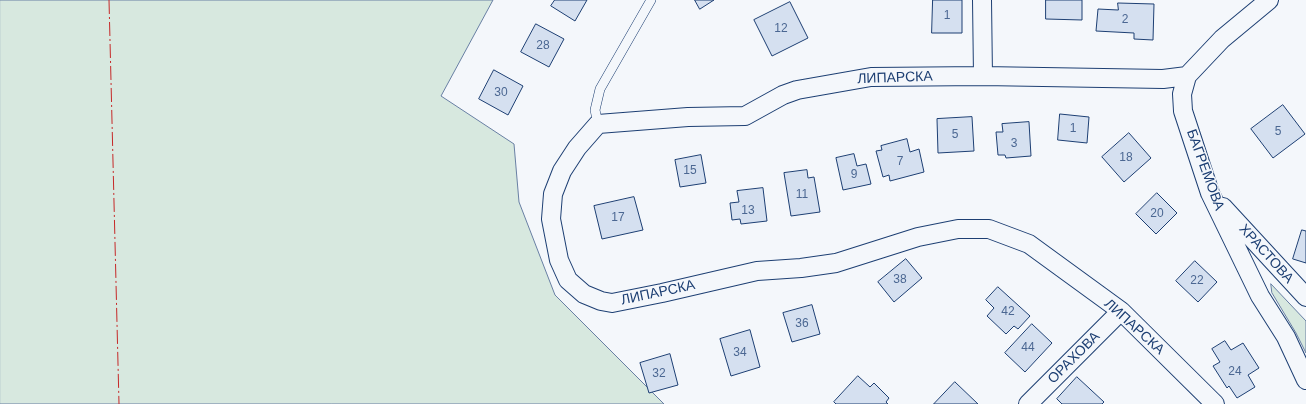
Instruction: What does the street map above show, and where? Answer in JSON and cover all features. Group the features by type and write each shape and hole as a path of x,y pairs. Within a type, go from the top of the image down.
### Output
{"street":[{"path":"982,0 984,76"},
{"name":"БАГРЕМОВА","path":"1269,0 1222,39 1187,76 1182,94 1184,111 1210,193 1260,296 1286,337 1306,380"},
{"name":"ЛИПАРСКА","path":"1187,76 1163,79 984,76 871,77 796,90 783,95 745,116 688,117 598,124 577,148 562,171 553,194 551,219 554,241 559,260 568,280 584,294 601,301 612,303 662,294 757,271 801,268 836,262 918,237 958,229 989,229 1029,244 1120,311 1215,404"},
{"name":"ХРАСТОВА","path":"1210,193 1306,298"},
{"name":"ОРАХОВА","path":"1028,404 1120,311"}],"lane":[{"path":"598,124 595,110 600,89 651,0"}],"shaded area":[{"path":"0,0 493,0 441,96 514,144 519,202 555,295 664,404 0,404"},
{"path":"1271,284 1306,321 1306,353 1272,293"}],"building":[{"path":"555,0 587,0 575,21 551,6"},
{"path":"695,0 714,0 700,9"},
{"path":"933,0 962,0 962,33 932,33"},
{"path":"1046,0 1082,0 1082,20 1046,19"},
{"path":"790,2 808,38 772,56 754,20"},
{"path":"1118,3 1154,4 1153,40 1134,39 1134,33 1096,31 1098,9 1118,10"},
{"path":"536,24 564,39 549,67 521,52"},
{"path":"494,70 523,86 508,115 479,99"},
{"path":"1283,105 1305,134 1273,158 1251,129"},
{"path":"1060,114 1089,117 1087,143 1058,140"},
{"path":"972,117 974,151 938,153 937,119"},
{"path":"1029,122 1031,156 1006,158 1005,155 998,155 996,132 1003,132 1002,124"},
{"path":"1129,133 1151,158 1124,182 1102,157"},
{"path":"907,139 910,152 919,149 924,172 890,181 889,175 883,177 876,151 882,150 881,146"},
{"path":"854,154 857,166 866,164 871,184 843,190 836,158"},
{"path":"701,155 706,183 680,187 675,160"},
{"path":"807,170 808,178 814,177 820,212 791,216 784,173"},
{"path":"763,188 767,221 741,224 740,219 732,220 730,203 739,202 737,191"},
{"path":"1157,193 1177,213 1156,234 1136,214"},
{"path":"634,197 643,230 602,239 594,206"},
{"path":"1302,230 1306,231 1306,263 1293,259"},
{"path":"906,259 922,278 894,302 878,282"},
{"path":"1195,261 1217,282 1198,302 1176,281"},
{"path":"998,287 1030,316 1018,329 1014,326 1006,334 987,316 994,308 986,300"},
{"path":"812,305 820,334 792,342 783,313"},
{"path":"1032,324 1052,343 1025,372 1005,353"},
{"path":"750,330 760,367 731,376 720,339"},
{"path":"1225,341 1231,350 1243,343 1259,368 1248,375 1255,387 1237,398 1229,386 1227,388 1213,366 1220,362 1212,349"},
{"path":"670,354 678,385 649,393 640,363"},
{"path":"858,376 870,387 874,383 889,398 886,402 888,404 836,404 834,402"},
{"path":"1077,377 1104,402 1102,404 1062,404 1057,399"},
{"path":"955,382 978,404 934,404"}],"power":[{"path":"109,0 119,404"}]}
